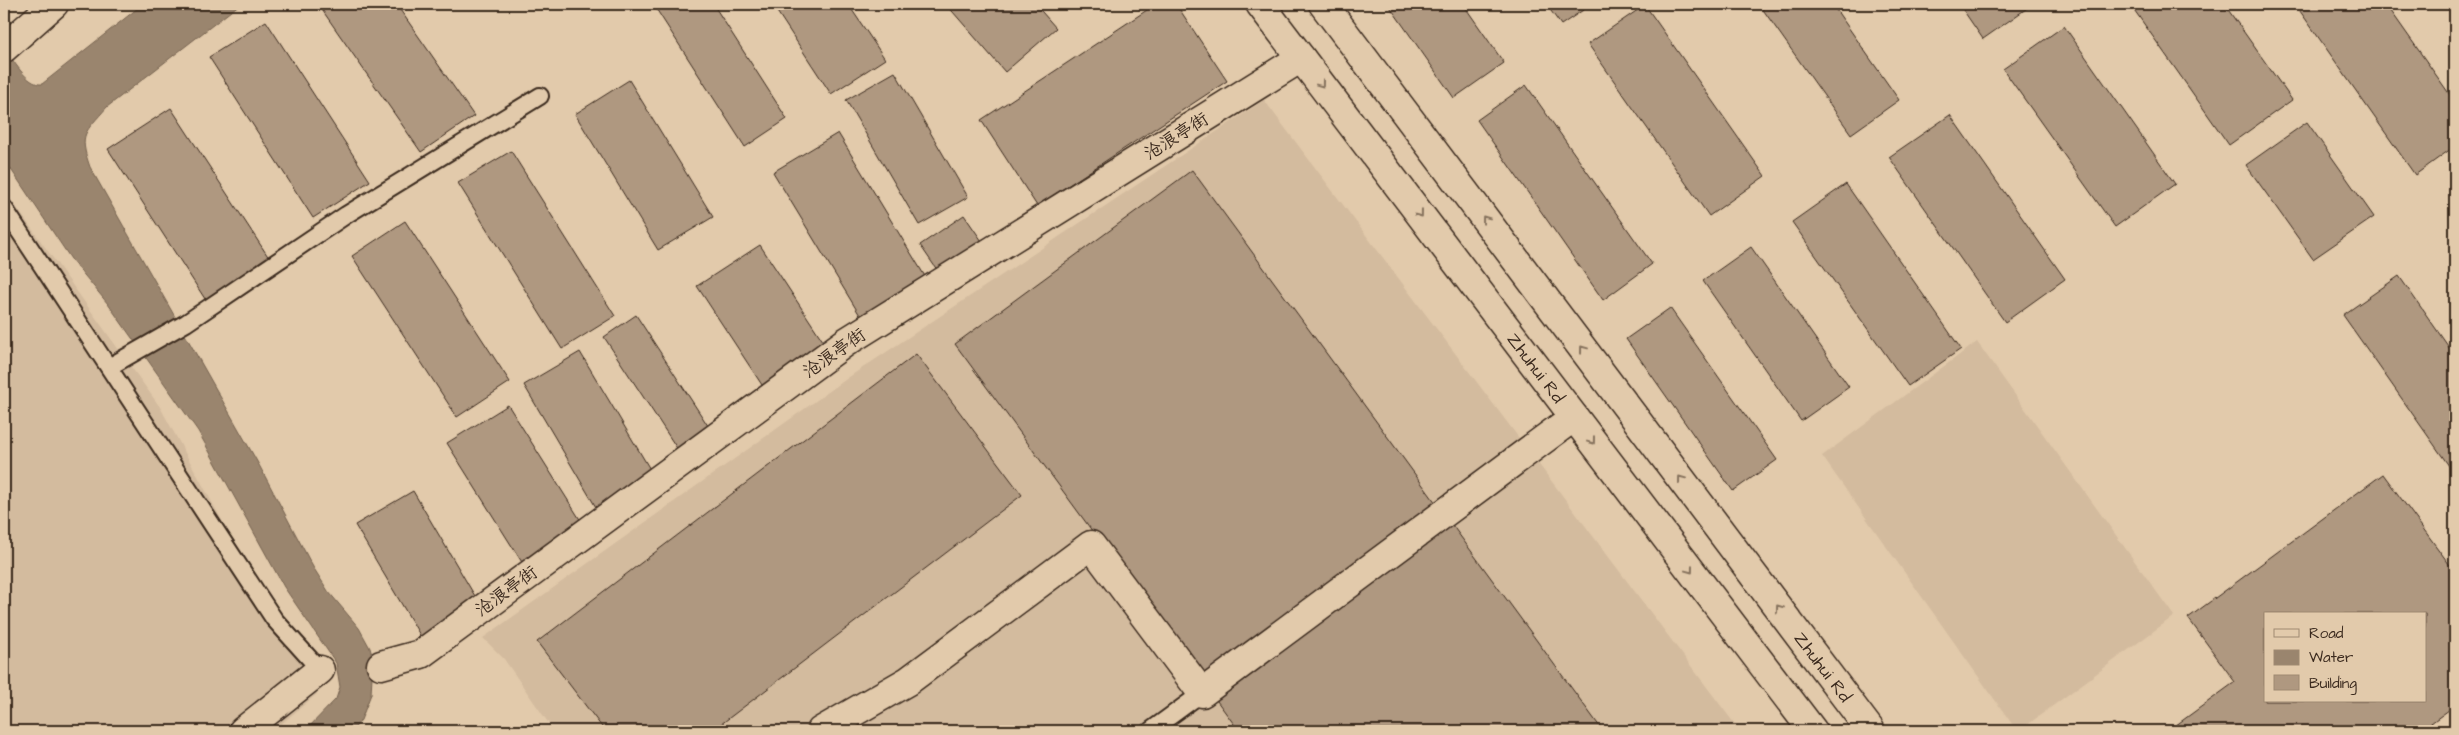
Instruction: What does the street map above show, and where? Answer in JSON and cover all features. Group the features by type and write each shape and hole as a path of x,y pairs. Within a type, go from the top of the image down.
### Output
{"street":[{"path":"4,48 54,4"},
{"name":"Zhuhui Rd","path":"1260,4 1813,731"},
{"name":"Zhuhui Rd","path":"1323,4 1871,731"},
{"name":"沧浪亭街","path":"381,665 420,654 846,342 1301,58"},
{"path":"821,731 908,681 1091,545 1202,693 1574,417"},
{"path":"243,731 320,670"}],"lane":[{"path":"115,363 186,322 346,215 540,96"},
{"path":"4,208 115,363 274,619 320,670"},
{"path":"1150,731 1202,693"}],"shaded area":[{"path":"1264,100 1740,731 554,731 504,659 483,638 852,375"},
{"path":"4,190 160,407 317,694 273,731 4,731"},
{"path":"1977,342 2174,616 2019,731 2017,731 1822,456"}],"water":[{"path":"143,4 240,4 107,107 86,134 84,147 86,156 90,167 259,465 313,567 328,591 359,628 370,648 373,659 371,694 361,720 352,731 305,731 336,699 340,687 336,663 284,587 198,431 108,304 71,259 4,159 4,48 31,81 42,84"}],"building":[{"path":"318,4 396,4 474,116 421,152"},
{"path":"653,4 713,4 787,119 745,147"},
{"path":"772,4 848,4 885,59 831,94"},
{"path":"946,4 1035,4 1056,28 1005,72"},
{"path":"1156,4 1176,4 1227,81 1037,206 981,120"},
{"path":"1388,4 1463,4 1504,63 1454,98"},
{"path":"1546,4 1592,4 1561,25"},
{"path":"1759,4 1832,4 1899,100 1851,134"},
{"path":"1959,4 2033,4 1983,39"},
{"path":"2130,4 2224,4 2292,100 2229,145"},
{"path":"2295,4 2386,4 2455,102 2455,146 2415,175"},
{"path":"1645,5 1765,176 1709,216 1588,44"},
{"path":"266,21 370,181 313,218 209,57"},
{"path":"2064,26 2175,184 2115,227 2003,69"},
{"path":"895,72 968,197 919,225 846,100"},
{"path":"629,80 713,217 658,250 575,114"},
{"path":"1526,85 1652,264 1603,300 1477,120"},
{"path":"171,108 271,261 207,302 108,149"},
{"path":"1950,115 2065,279 2005,322 1889,157"},
{"path":"2307,122 2374,217 2313,259 2246,165"},
{"path":"838,133 926,278 861,317 773,172"},
{"path":"511,151 615,316 562,349 458,183"},
{"path":"1192,170 1603,731 1239,731 955,344"},
{"path":"1846,184 1961,349 1908,386 1792,222"},
{"path":"964,215 986,247 942,277 920,245"},
{"path":"405,221 510,382 457,417 352,256"},
{"path":"760,245 827,347 764,388 697,286"},
{"path":"1751,247 1849,387 1801,421 1703,281"},
{"path":"2399,276 2455,356 2454,473 2343,315"},
{"path":"1670,308 1777,460 1733,491 1626,339"},
{"path":"636,315 714,435 682,456 604,337"},
{"path":"580,352 657,481 600,514 524,385"},
{"path":"916,354 1022,495 712,731 605,731 537,642"},
{"path":"508,405 586,529 525,567 447,443"},
{"path":"2383,474 2455,572 2455,704 2453,707 2420,731 2168,731 2235,682 2188,618"},
{"path":"413,491 482,608 424,642 355,525"}]}
